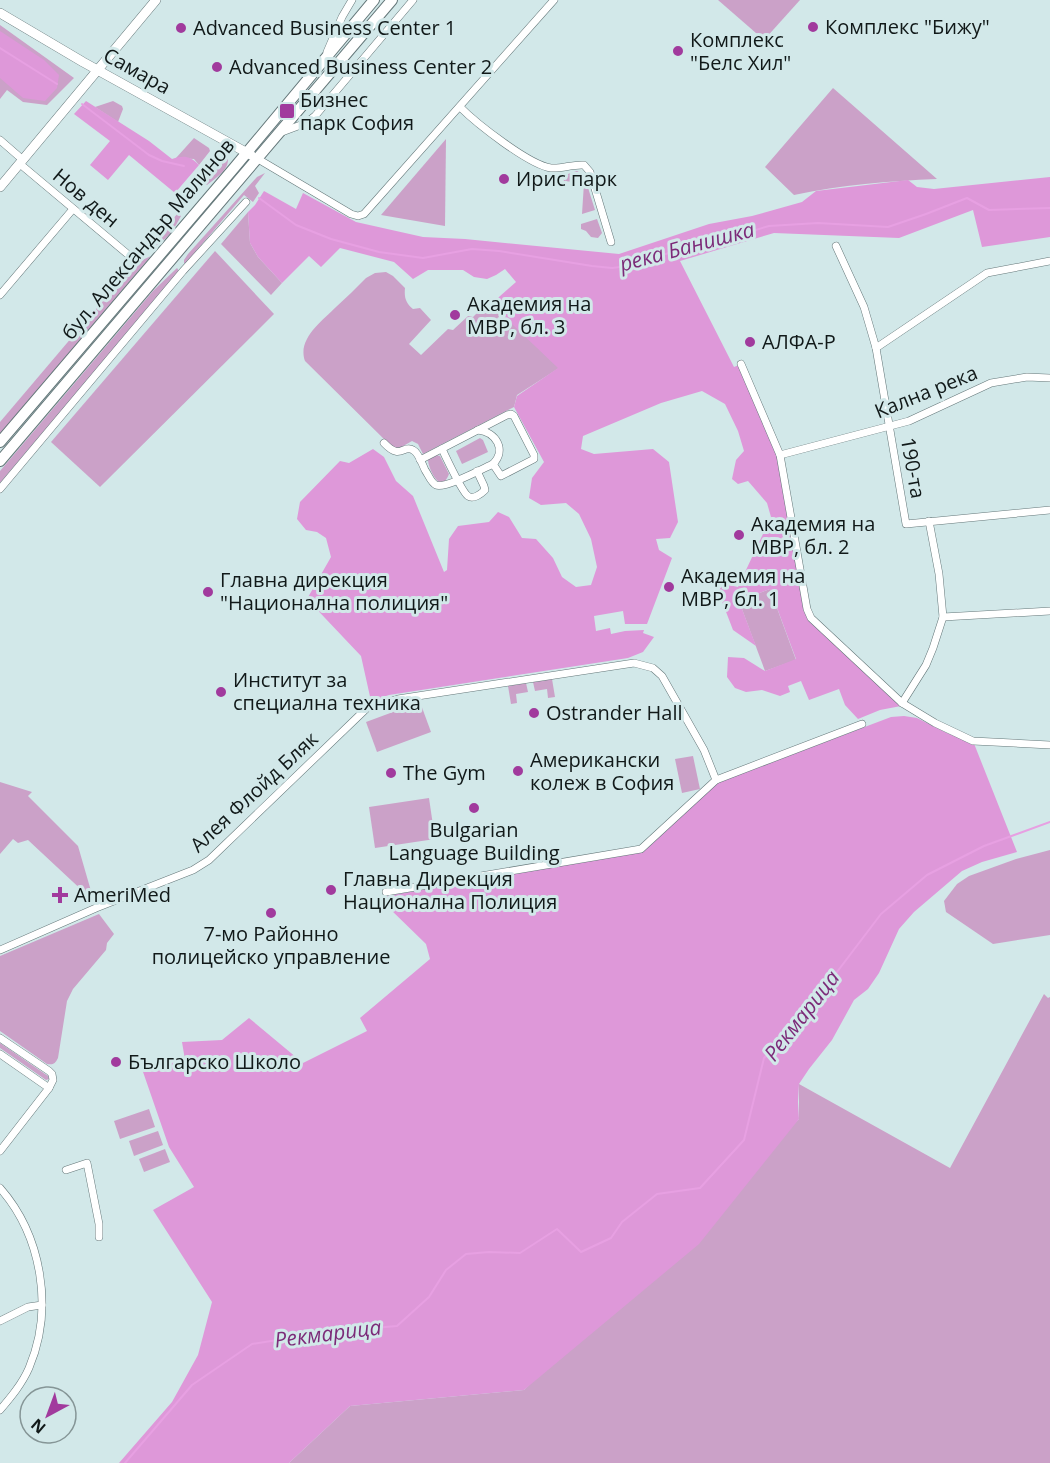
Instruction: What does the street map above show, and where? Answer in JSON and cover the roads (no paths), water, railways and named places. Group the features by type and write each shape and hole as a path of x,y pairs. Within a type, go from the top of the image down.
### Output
{"main road":[{"name":"бул. Александър Малинов","path":"0,442 374,0"},
{"name":"бул. Александър Малинов","path":"0,461 392,0"}],"street":[{"path":"0,187 156,0"},
{"name":"бул. Александър Малинов","path":"324,60 342,17 352,0"},
{"name":"бул. Александър Малинов","path":"280,133 306,123 315,116 413,0"},
{"path":"258,159 351,214 358,216 364,214 554,0"},
{"name":"Самара","path":"0,13 258,159"},
{"path":"460,107 512,148 539,164 551,168 584,165 590,172 610,242"},
{"name":"Нов ден","path":"0,140 73,209 131,258"},
{"path":"0,489 183,271 246,202"},
{"path":"0,296 73,209"},
{"name":"190-та","path":"836,246 864,307 876,348 906,524 929,521 939,574 943,617 926,665 902,703"},
{"path":"876,348 987,273 1050,261"},
{"path":"741,364 780,455 808,614 811,618 902,703 935,723 973,741 1050,745"},
{"name":"Кална река","path":"780,455 909,421 991,383 1027,377 1050,378"},
{"path":"420,460 511,414 534,455 534,459 504,476 499,474 493,464"},
{"path":"384,443 394,452 413,449 432,482 443,486 493,464 500,454 499,446 492,435 478,430"},
{"path":"442,448 468,496 482,494 485,490 477,471"},
{"path":"929,521 1050,510"},
{"path":"943,617 1050,611"},
{"name":"Алея Флойд Бляк","path":"0,950 96,908 193,870 209,860 367,708 398,699 634,663 653,668 662,676 704,750 716,780"},
{"path":"386,892 641,849 716,780 862,724"},
{"path":"0,1038 49,1071 53,1077 49,1088 0,1151"},
{"path":"0,1053 49,1088"},
{"path":"66,1170 87,1163 99,1224 99,1237"},
{"path":"0,1188 21,1218 31,1242 40,1273 42,1305 39,1336 29,1367 17,1389 0,1410"},
{"path":"0,1320 28,1307 42,1305"}],"waterway":[{"name":"река Банишка","path":"0,48 57,84"},
{"name":"река Банишка","path":"82,104 149,155 162,161 184,166"},
{"name":"река Банишка","path":"259,198 296,225 331,239 379,252 423,258 472,249 612,268 636,265 674,251 769,226 818,223 888,227 967,198 989,210 1050,208"},
{"name":"Рекмарица","path":"125,1463 192,1385 252,1344 327,1332 397,1326 429,1297 446,1270 466,1254 520,1253 557,1229 581,1252 611,1238 622,1222 657,1194 700,1188 744,1140 764,1058 799,1022 881,914 927,875 984,846 1050,822"}],"place":[{"name":"Комплекс \"Бижу\"","path":"813,27"},
{"name":"Advanced Business Center 1","path":"181,28"},
{"name":"Комплекс \"Белс Хил\"","path":"678,51"},
{"name":"Advanced Business Center 2","path":"217,67"},
{"name":"Бизнес парк София","path":"287,111"},
{"name":"Ирис парк","path":"504,179"},
{"name":"Академия на МВР, бл. 3","path":"455,315"},
{"name":"АЛФА-Р","path":"750,342"},
{"name":"Академия на МВР, бл. 2","path":"739,535"},
{"name":"Академия на МВР, бл. 1","path":"669,587"},
{"name":"Главна дирекция \"Национална полиция\"","path":"208,592"},
{"name":"Институт за специална техника","path":"221,692"},
{"name":"Ostrander Hall","path":"534,713"},
{"name":"Американски колеж в София","path":"518,771"},
{"name":"The Gym","path":"391,773"},
{"name":"Bulgarian Language Building","path":"474,808"},
{"name":"Главна Дирекция Национална Полиция","path":"331,890"},
{"name":"AmeriMed","path":"60,895"},
{"name":"7-мо Районно полицейско управление","path":"271,913"},
{"name":"Българско Школо","path":"116,1062"}]}
